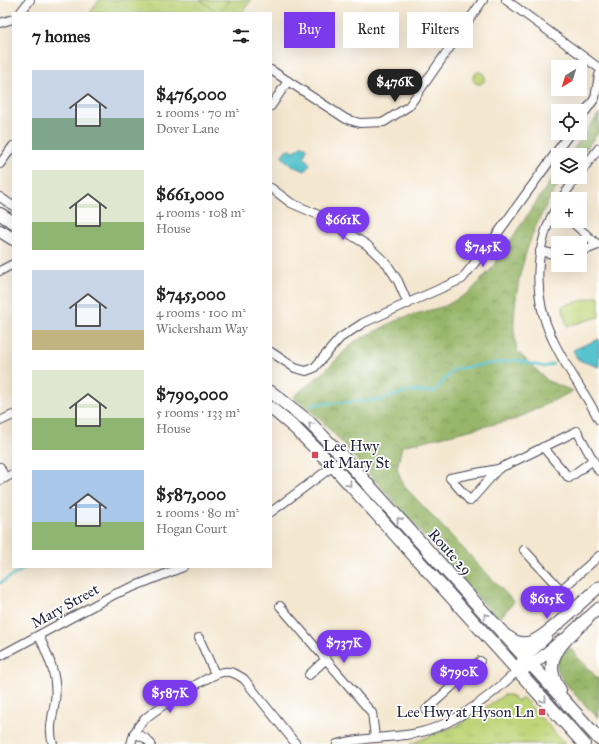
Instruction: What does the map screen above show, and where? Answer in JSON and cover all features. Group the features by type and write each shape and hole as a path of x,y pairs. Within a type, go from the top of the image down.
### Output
{"main road":[{"path":"0,214 12,221"},
{"path":"0,231 12,238"},
{"name":"Route 29","path":"272,393 308,421 344,458 599,739"},
{"name":"Route 29","path":"272,409 296,429 333,466 584,744"},
{"path":"499,630 515,641 527,644 536,641 599,587"},
{"path":"528,662 577,607"},
{"path":"574,710 553,679 551,665 552,659 558,648 599,608"},
{"path":"517,671 587,619"}],"street":[{"path":"21,12 30,0"},
{"path":"272,71 346,119 360,124 384,122 409,106 483,0"},
{"path":"506,0 599,68"},
{"path":"0,23 12,19"},
{"path":"587,109 595,98 599,75"},
{"path":"272,105 288,81"},
{"path":"272,353 295,368 306,371 314,368 340,338 364,323 462,279 565,140"},
{"path":"0,164 12,147"},
{"path":"587,164 599,148"},
{"path":"272,189 291,203 321,216 368,245 386,264 398,281 408,304"},
{"path":"0,197 12,205"},
{"path":"551,217 540,251 538,272 539,292 545,323 553,342 599,420"},
{"path":"579,228 598,245 587,249"},
{"path":"540,251 551,253"},
{"path":"0,271 12,265"},
{"path":"0,421 12,415"},
{"path":"498,469 470,501 450,478 498,469 577,431 599,471"},
{"path":"543,447 570,478 593,460"},
{"path":"272,511 344,458"},
{"path":"0,467 6,477"},
{"path":"524,550 561,590 599,556"},
{"name":"Mary Street","path":"3,654 115,594 180,568"},
{"path":"280,606 372,713 375,737"},
{"path":"39,636 50,658 55,680 55,702 50,729 53,744"},
{"path":"199,638 215,674"},
{"path":"309,675 326,659"},
{"path":"426,710 480,661"},
{"path":"131,744 134,733 143,721 203,681 223,671 235,673 244,679 296,744"},
{"path":"337,744 375,737 416,734 438,727 459,716 480,702 502,686 517,671"},
{"path":"134,733 145,738 151,744"}],"green space":[{"path":"99,0 251,0 243,12 91,12"},
{"path":"200,0 229,0 220,12"},
{"path":"477,72 481,72 485,78 481,84 477,84 473,80 473,76"},
{"path":"599,114 599,131 587,148 574,148 580,140 587,140 587,130"},
{"path":"551,180 551,184 559,184 554,192 551,192 551,197 528,245 518,283 515,302 514,328 517,351 548,381 573,391 516,419 402,446 397,468 403,485 514,602 498,620 338,438 319,418 293,397 323,373 354,342 401,318 445,306 470,292 491,269"},
{"path":"599,296 599,317 567,326 562,306"},
{"path":"569,647 599,680 599,719 567,685 558,671 557,662"},
{"path":"504,695 510,695 518,701 523,698 565,744 410,744 459,725"}],"water":[{"path":"302,145 307,148 304,157 310,164 305,171 292,166 281,156 287,149 295,151"},
{"path":"599,339 599,367 578,360 573,350"}],"waterway":[{"path":"312,406 317,404 380,400 410,391 434,392 454,369 516,360 544,367 553,364"},
{"path":"0,583 25,568"}],"place":[{"name":"Lee Hwy at Mary St","path":"315,455"},
{"name":"Lee Hwy at Hyson Ln","path":"542,712"}]}
